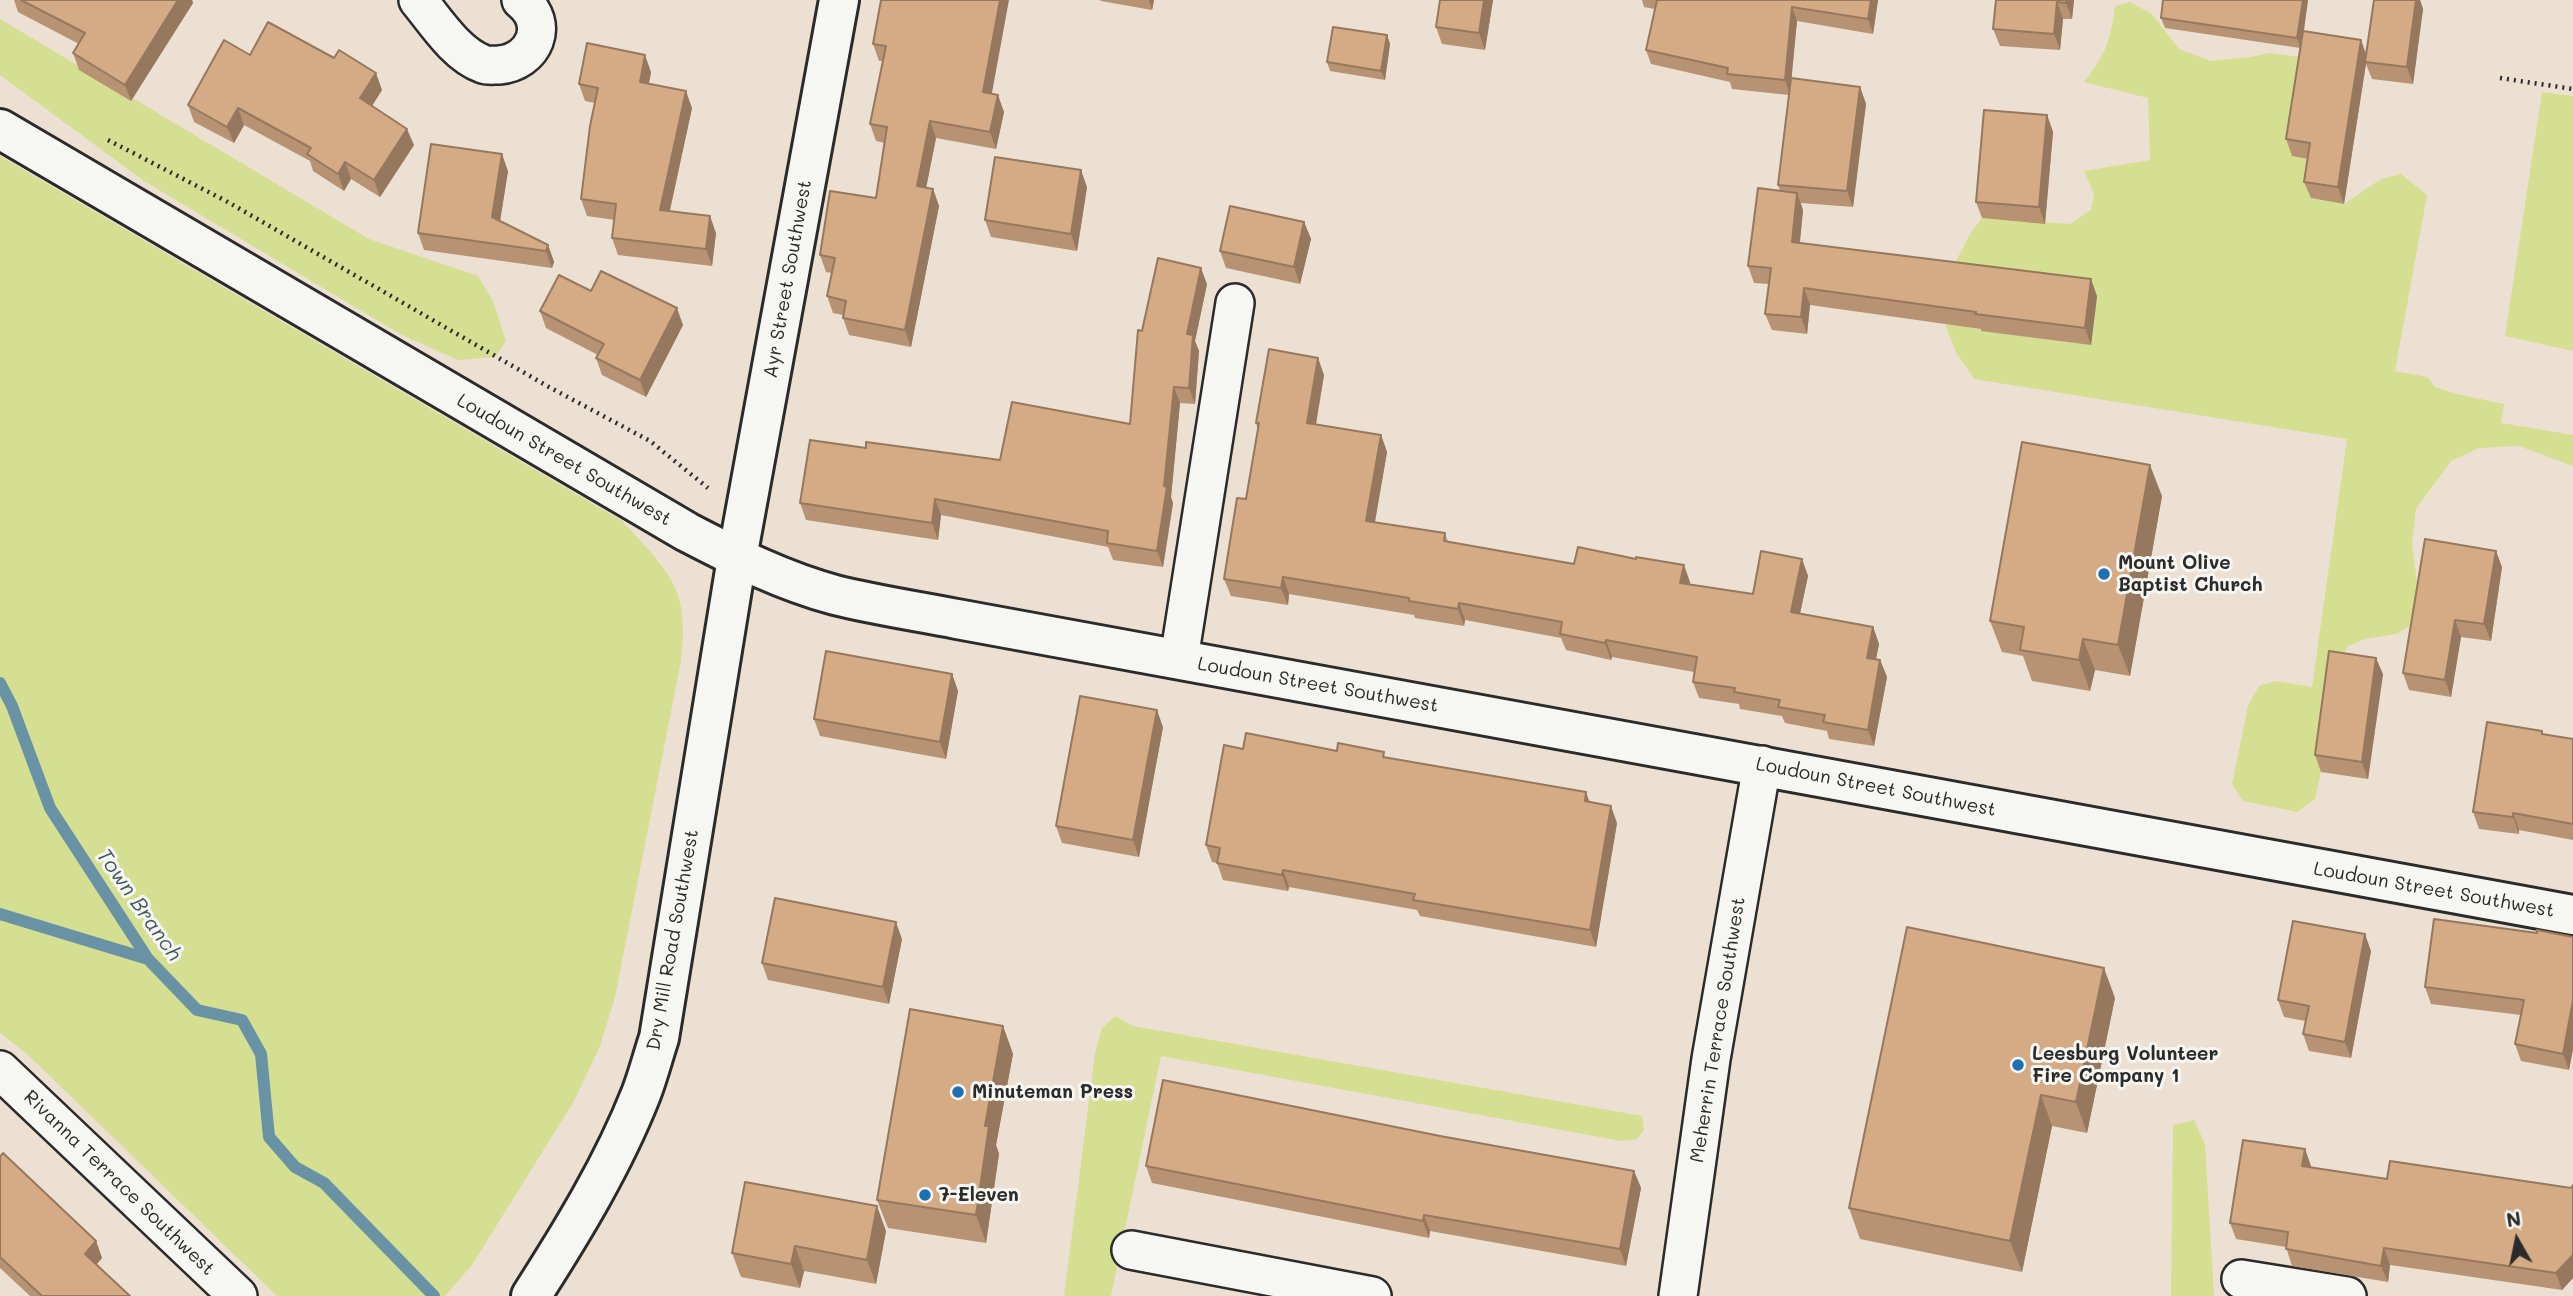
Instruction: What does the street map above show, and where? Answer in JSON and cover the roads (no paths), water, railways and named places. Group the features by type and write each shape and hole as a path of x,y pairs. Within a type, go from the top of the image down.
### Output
{"main road":[{"name":"Ayr Street Southwest","path":"737,558 839,0"},
{"name":"Loudoun Street Southwest","path":"0,129 687,532 781,577 835,594 2573,915"},
{"name":"Dry Mill Road Southwest","path":"541,1292 603,1175 641,1094 659,1038 737,558"}],"street":[{"path":"418,0 451,40 469,57 485,66 518,61 531,47 537,35 534,17 521,0"},
{"name":"Loudoun Street Southwest","path":"1179,659 1235,303"},
{"name":"Meherrin Terrace Southwest","path":"1678,1296 1711,1059 1762,765"},
{"name":"Rivanna Terrace Southwest","path":"0,1070 238,1296"},
{"path":"1131,1250 1372,1296"},
{"path":"2241,1279 2347,1296"}],"waterway":[{"name":"Town Branch","path":"0,683 12,706 50,808 148,959 197,1010 242,1020 261,1054 269,1137 295,1167 324,1183 434,1296"},
{"path":"0,914 148,959"}],"place":[{"name":"Mount Olive Baptist Church","path":"2104,574"},
{"name":"Leesburg Volunteer Fire Company 1","path":"2018,1065"},
{"name":"Minuteman Press","path":"958,1092"},
{"name":"7-Eleven","path":"925,1195"}]}
